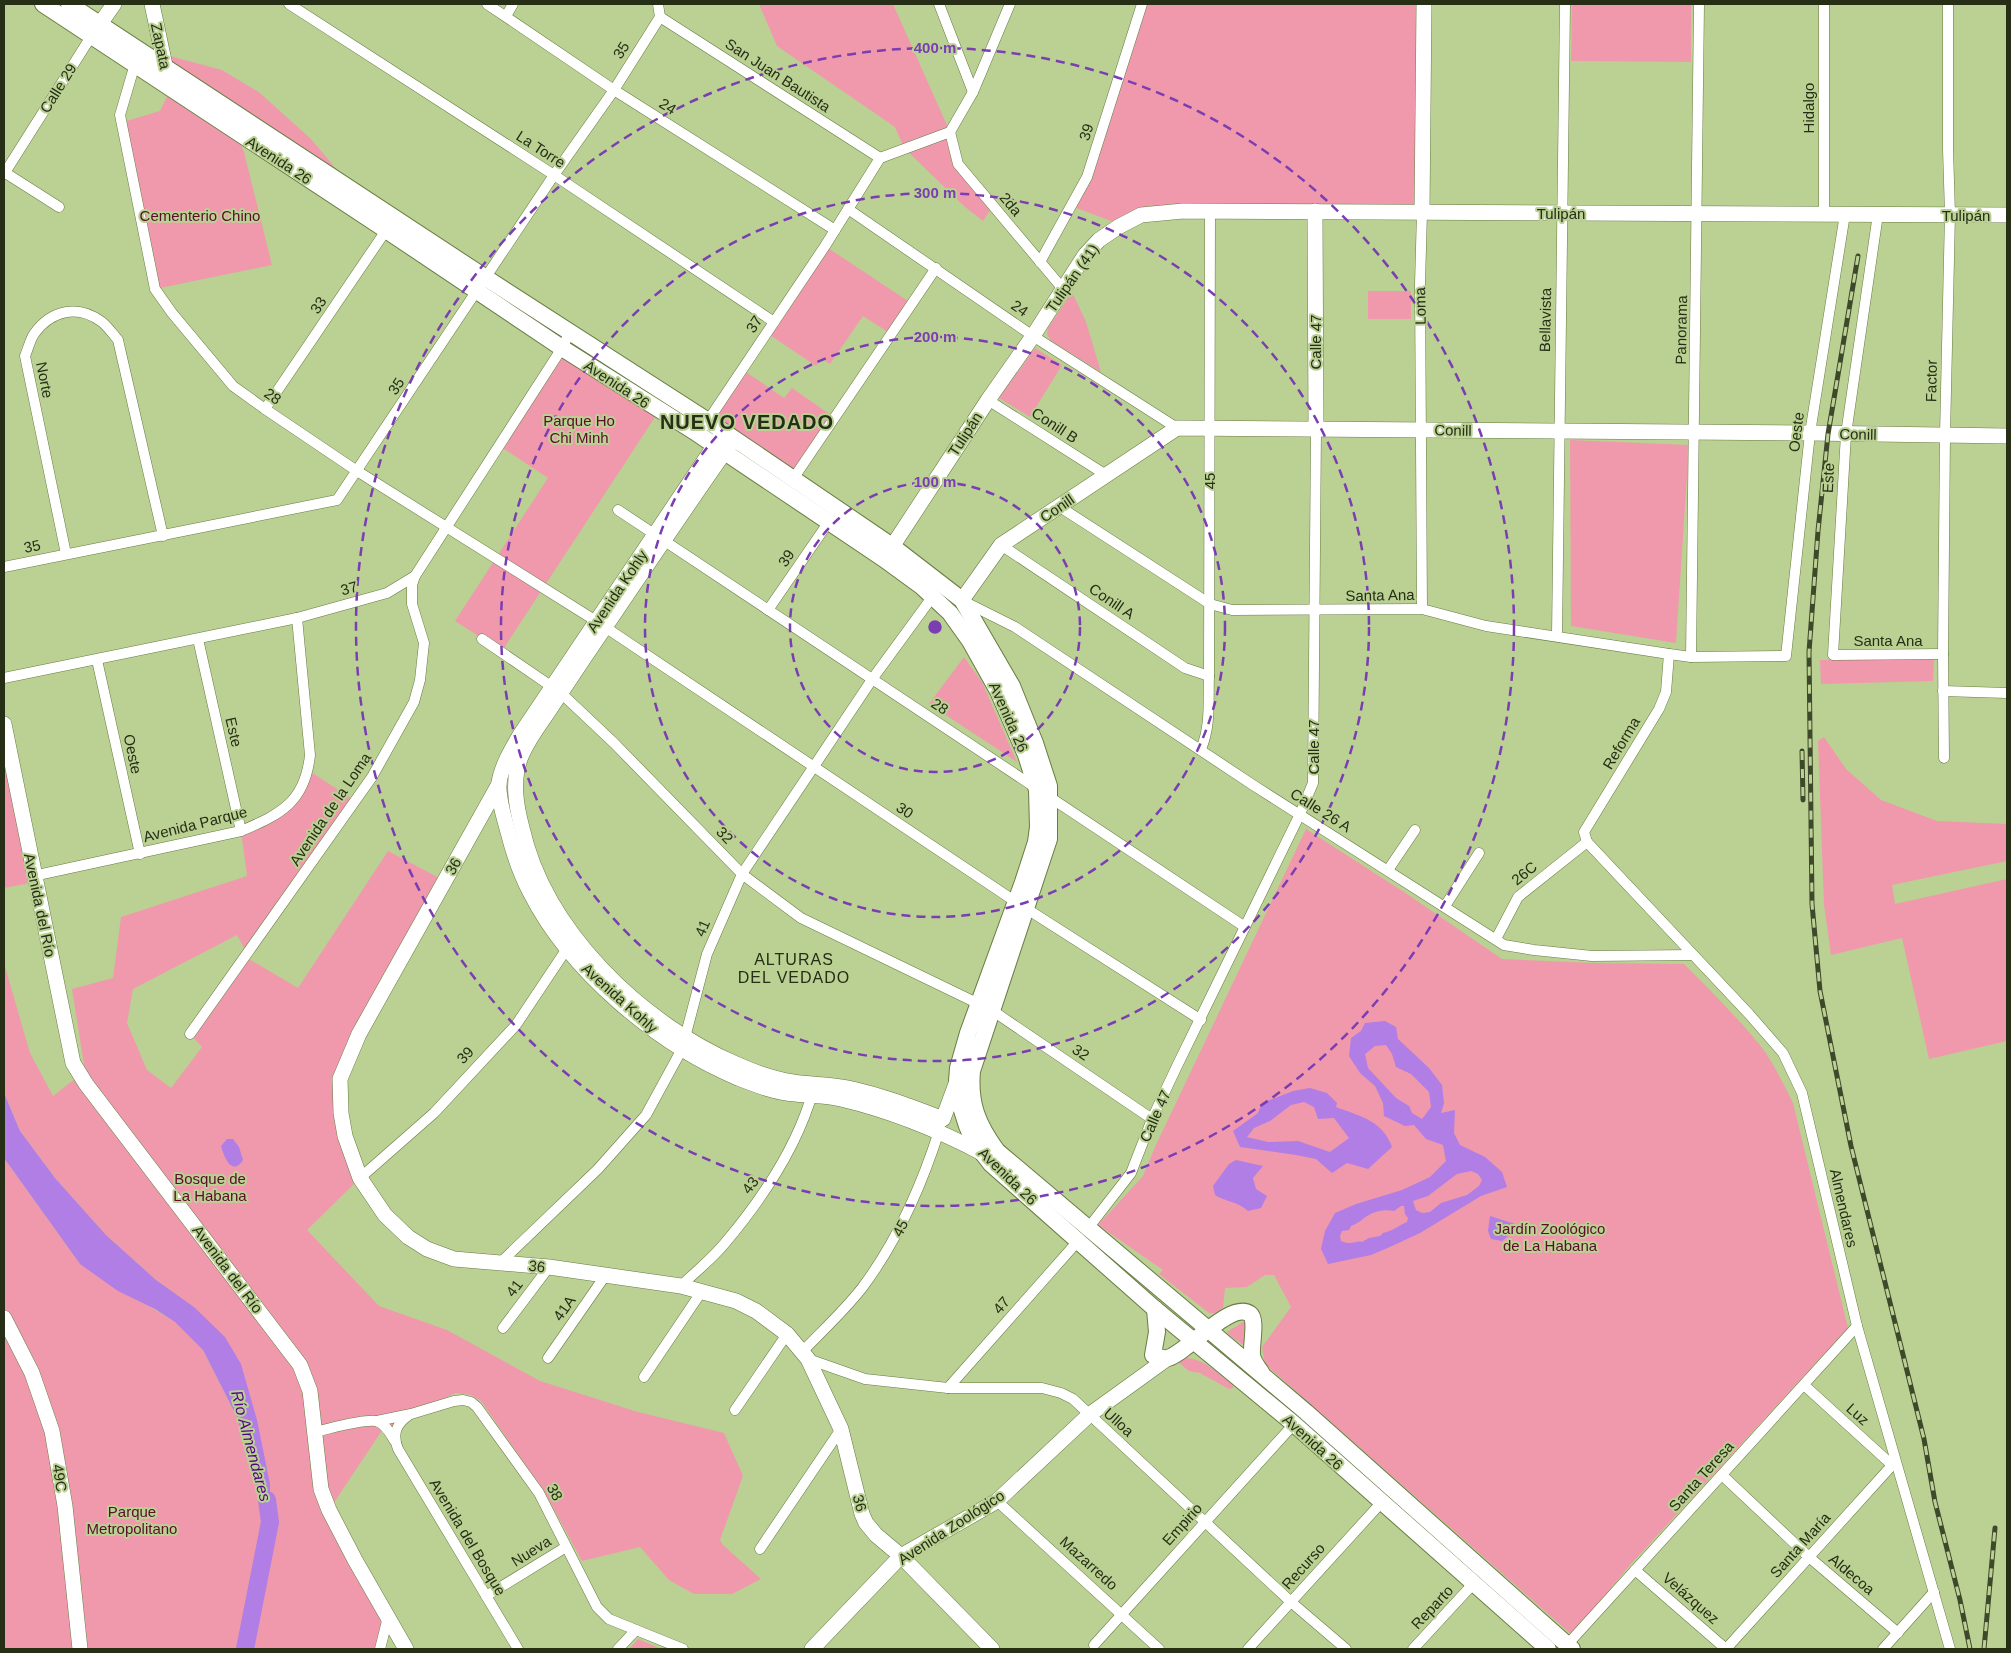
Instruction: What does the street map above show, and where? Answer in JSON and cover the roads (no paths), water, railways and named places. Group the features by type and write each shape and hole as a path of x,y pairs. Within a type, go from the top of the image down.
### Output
{"main road":[{"name":"Avenida 26","path":"43,4 96,29 164,67 481,284 562,348 698,434 828,522 888,553 962,600 1012,686 1045,772 1043,794 1049,839 1021,905 986,1007 972,1071 971,1097 976,1115 997,1151 1089,1227 1294,1424 1548,1649"},
{"name":"Avenida 26","path":"70,4 135,64 391,224"},
{"name":"Avenida 26","path":"481,284 570,332 708,421 793,479 888,553 950,613 987,669 1013,723 1043,794"},
{"path":"933,596 955,603 962,600"},
{"name":"Avenida 26","path":"986,1007 961,1055 957,1081 960,1104 967,1126 982,1153 991,1164 1155,1309 1262,1374 1569,1647"},
{"path":"1155,1309 1157,1361 1202,1336 1230,1314 1243,1311 1249,1313 1253,1317 1254,1327 1252,1354 1254,1362 1262,1374"}],"street":[{"name":"Calle 29","path":"4,173 114,4"},
{"name":"Zapata","path":"152,4 164,67 171,88"},
{"name":"La Torre","path":"289,4 554,175 774,322"},
{"name":"24","path":"487,4 614,90 835,230"},
{"path":"506,16 513,4"},
{"path":"658,4 660,17"},
{"path":"939,4 973,92"},
{"path":"880,158 950,132 973,92 1010,4"},
{"name":"39","path":"1040,262 1087,177 1142,4"},
{"name":"Loma","path":"1422,609 1420,284 1424,4"},
{"name":"Bellavista","path":"1557,636 1558,431 1565,4"},
{"name":"Panorama","path":"1691,657 1699,4"},
{"name":"Hidalgo","path":"1824,4 1824,213"},
{"name":"Factor","path":"1944,758 1945,435 1950,214 1948,4"},
{"name":"35","path":"4,567 337,500 554,175 614,90 660,17"},
{"name":"San Juan Bautista","path":"660,17 880,158"},
{"name":"28","path":"135,64 120,115 155,289 172,313 234,386 265,409 358,471 600,624"},
{"name":"2da","path":"950,132 958,164 1063,289"},
{"name":"37","path":"698,434 835,230 880,158"},
{"path":"4,173 58,207"},
{"name":"24","path":"848,209 1033,336 1178,428"},
{"name":"Tulipán","path":"1118,227 1141,215 1183,211 2007,215"},
{"name":"45","path":"1201,749 1206,738 1208,723 1209,676 1208,428 1210,211"},
{"name":"Calle 47","path":"1089,1227 1131,1173 1152,1119 1300,814 1313,783 1316,429 1315,211"},
{"name":"Oeste","path":"1786,656 1810,433 1845,214"},
{"name":"Este","path":"1832,655 1846,434 1878,214"},
{"name":"33","path":"265,409 391,224"},
{"name":"Tulipán (41)","path":"1033,336 1084,255 1099,240 1118,227"},
{"path":"793,479 936,268"},
{"name":"Norte","path":"66,554 26,356 33,336 46,320 64,311 81,311 102,322 118,340 163,536"},
{"name":"37","path":"4,678 198,640 297,618 387,594 415,576 562,348 570,332"},
{"name":"Tulipán","path":"888,553 988,400 1033,336"},
{"name":"Conill B","path":"988,400 1106,475"},
{"name":"Conill","path":"962,600 1001,545 1178,428 2007,436"},
{"name":"Avenida Kohly","path":"531,879 512,849 501,803 499,784 502,772 520,734 556,690 729,435"},
{"name":"Santa Ana","path":"1060,507 1210,604 1232,610 1422,609 1486,626 1691,657 1786,656"},
{"name":"28","path":"618,510 1245,927"},
{"name":"39","path":"768,610 828,522"},
{"name":"Conill A","path":"1001,545 1185,668 1209,676"},
{"name":"Avenida de la Loma","path":"190,1034 372,778 414,702 420,680 424,643 412,604 412,586 415,576"},
{"name":"41","path":"501,1262 598,1169 646,1115 684,1044 707,954 742,874 873,678 933,596"},
{"name":"Calle 26 A","path":"962,600 1015,627 1504,945 1592,956 1693,955"},
{"name":"Avenida Parque","path":"33,876 241,831 269,819 288,805 302,788 308,770 309,733 297,618"},
{"name":"30","path":"600,624 1021,905 1201,1020"},
{"name":"32","path":"482,639 556,690 614,743 742,874 801,918 986,1007 1152,1119"},
{"name":"Este","path":"198,640 241,831"},
{"name":"Reforma","path":"1587,842 1584,832 1659,709 1666,692 1670,654"},
{"name":"Santa Ana","path":"1832,655 1943,654"},
{"name":"Oeste","path":"97,660 140,854"},
{"name":"Avenida Kohly","path":"556,690 520,759 515,782 516,796 531,879 540,909 571,942 588,972 684,1044 701,1061 750,1076 782,1092 813,1089 839,1098 885,1105 941,1125 982,1153"},
{"path":"1943,692 2007,693"},
{"name":"Avenida del Río","path":"4,724 33,876 73,1064 86,1084 300,1365 310,1391 321,1489 329,1510 355,1560 406,1649"},
{"name":"36","path":"499,784 359,1034 340,1079 341,1113 345,1136 360,1178 385,1215 408,1237 427,1249 454,1259 548,1267 681,1286 736,1301 756,1311 787,1334 805,1355 841,1429 862,1514 866,1523 992,1649"},
{"path":"484,811 516,796"},
{"path":"1388,870 1415,830"},
{"name":"26C","path":"1496,939 1518,897 1587,842"},
{"name":"Almendares","path":"1587,842 1783,1053 1795,1074 1802,1093 1857,1326 1894,1464 1950,1649"},
{"path":"1445,906 1479,853"},
{"name":"39","path":"360,1178 434,1113 516,1025 571,942"},
{"name":"45","path":"805,1355 861,1288 891,1245 909,1211 957,1081"},
{"name":"43","path":"681,1286 724,1244 777,1174 798,1133 813,1089"},
{"name":"47","path":"948,1388 1078,1241"},
{"name":"41","path":"503,1328 548,1267"},
{"name":"41A","path":"548,1358 605,1276"},
{"path":"644,1377 702,1291"},
{"name":"49C","path":"4,1318 32,1373 52,1431 65,1506 80,1649"},
{"name":"Santa Teresa","path":"1569,1647 1635,1570 1857,1326"},
{"path":"735,1410 787,1334"},
{"name":"Ulloa","path":"805,1355 865,1379 948,1388 1042,1388 1061,1393 1073,1399 1292,1602 1346,1649"},
{"name":"Avenida Zoológico","path":"812,1649 901,1556 997,1501 1090,1415 1157,1361"},
{"name":"Luz","path":"1804,1385 1894,1464"},
{"name":"38","path":"377,1421 411,1414 454,1401 463,1400 471,1402 477,1407 539,1492 597,1607 609,1619 683,1649"},
{"path":"394,1440 397,1427 403,1419 411,1414"},
{"path":"314,1432 377,1421"},
{"name":"Avenida del Bosque","path":"377,1421 388,1429 398,1449 518,1649"},
{"name":"Empirio","path":"1094,1645 1294,1424"},
{"path":"760,1549 841,1429"},
{"name":"Santa María","path":"1726,1649 1894,1464"},
{"name":"Aldecoa","path":"1722,1474 1809,1557 1898,1633"},
{"name":"Mazarredo","path":"997,1501 1159,1649"},
{"name":"Recurso","path":"1248,1649 1381,1503"},
{"name":"Nueva","path":"486,1596 566,1546"},
{"name":"Velázquez","path":"1635,1570 1726,1649"},
{"name":"Reparto","path":"1413,1649 1473,1584"},
{"path":"1883,1649 1934,1592"},
{"path":"380,1649 388,1616"},
{"path":"618,1649 636,1630"}],"water":[{"path":"1385,1021 1396,1027 1398,1039 1429,1068 1442,1085 1444,1103 1441,1113 1455,1110 1454,1133 1460,1145 1485,1157 1502,1172 1507,1187 1481,1196 1420,1233 1392,1246 1371,1255 1328,1264 1321,1249 1325,1231 1335,1213 1356,1204 1402,1190 1430,1177 1446,1161 1443,1145 1426,1139 1414,1125 1405,1126 1384,1116 1383,1103 1375,1086 1360,1073 1349,1056 1351,1038 1361,1031 1365,1023","holes":["1386,1045 1392,1054 1396,1067 1411,1074 1429,1092 1431,1107 1422,1119 1412,1113 1409,1106 1396,1098 1368,1068 1365,1054 1375,1046","1471,1171 1478,1174 1482,1180 1479,1186 1467,1195 1441,1203 1430,1212 1422,1213 1416,1210 1413,1201 1428,1196 1457,1174","1404,1206 1405,1214 1408,1218 1407,1222 1380,1236 1369,1238 1362,1242 1348,1243 1341,1241 1342,1231 1349,1230 1351,1226 1366,1216 1374,1212 1394,1211"]},
{"path":"1310,1088 1327,1093 1337,1103 1336,1107 1377,1125 1388,1138 1392,1147 1368,1169 1347,1163 1332,1173 1316,1159 1240,1147 1233,1131 1258,1113 1262,1103 1293,1091","holes":["1304,1102 1314,1107 1318,1119 1334,1118 1349,1138 1330,1152 1298,1141 1268,1142 1247,1137 1254,1128 1270,1121 1291,1105"]},
{"path":"4,1093 20,1131 55,1178 106,1235 156,1280 194,1307 225,1337 241,1364 257,1420 270,1484 270,1522 260,1499 237,1417 203,1350 175,1322 155,1309 118,1291 80,1264 4,1158"},
{"path":"227,1139 233,1139 239,1147 243,1160 235,1167 229,1164 221,1146"},
{"path":"1236,1160 1263,1166 1253,1178 1256,1189 1267,1196 1261,1208 1248,1211 1215,1195 1213,1186 1229,1164"},
{"path":"1490,1216 1515,1224 1507,1237 1502,1241 1491,1239 1488,1231"}],"waterway":[{"name":"Río Almendares","path":"245,1649 270,1522 267,1500"}],"railway":[{"path":"1858,256 1828,434 1818,531 1809,652 1812,904 1820,991 1851,1146 1924,1439 1935,1502 1960,1600 1970,1649"},
{"path":"1802,751 1803,800"},
{"path":"1984,1649 1995,1528"}],"district":[{"name":"NUEVO VEDADO","path":"747,422"},
{"name":"ALTURAS DEL VEDADO","path":"794,968"}],"park label":[{"name":"Cementerio Chino","path":"200,215"},
{"name":"Parque Ho Chi Minh","path":"579,428"},
{"name":"Bosque de La Habana","path":"210,1186"},
{"name":"Jardín Zoológico de La Habana","path":"1550,1236"},
{"name":"Parque Metropolitano","path":"132,1520"}]}
